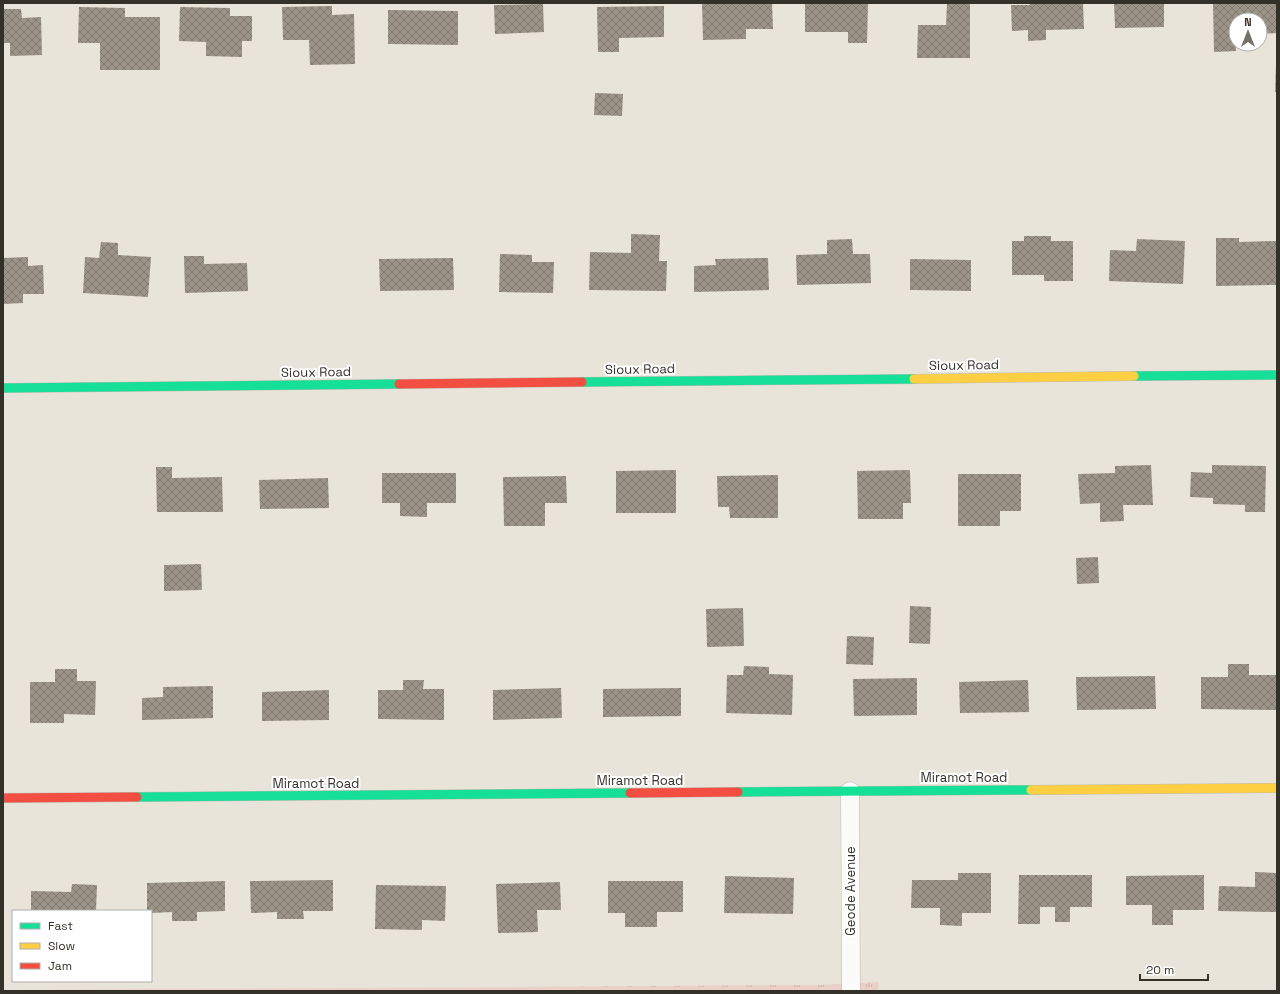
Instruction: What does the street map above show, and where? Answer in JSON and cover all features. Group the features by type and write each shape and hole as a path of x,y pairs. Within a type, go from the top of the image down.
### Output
{"street":[{"name":"Sioux Road","path":"3,388 1277,375"},
{"name":"Miramot Road","path":"3,798 1277,788"},
{"name":"Geode Avenue","path":"850,791 851,991"}],"green space":[{"path":"879,982 878,991 3,991 817,985"}],"building":[{"path":"702,3 772,3 773,29 746,29 746,39 703,40"},
{"path":"805,3 868,3 867,43 848,43 848,32 805,32"},
{"path":"947,3 970,3 970,58 917,58 918,25 946,25"},
{"path":"1030,3 1083,3 1084,29 1046,30 1046,40 1028,41 1028,30 1012,31 1011,5 1030,5"},
{"path":"1114,3 1164,3 1164,27 1115,28"},
{"path":"1213,3 1277,3 1277,33 1268,34 1268,12 1228,12 1228,51 1214,52"},
{"path":"543,4 544,32 495,34 494,5"},
{"path":"332,6 332,15 354,14 355,64 310,65 309,40 283,40 282,7"},
{"path":"664,6 664,37 619,38 619,52 598,52 597,7"},
{"path":"79,7 125,8 125,17 160,17 160,70 100,70 100,43 78,43"},
{"path":"180,7 230,8 230,16 252,16 252,41 242,41 242,57 206,56 206,42 179,41"},
{"path":"3,9 21,9 22,18 41,17 42,55 10,56 10,43 3,43"},
{"path":"388,10 458,11 458,45 388,44"},
{"path":"1276,65 1277,92 1275,92"},
{"path":"595,93 623,94 622,116 594,115"},
{"path":"631,234 660,235 659,261 667,261 666,291 589,290 590,252 631,253"},
{"path":"1024,236 1051,236 1051,241 1073,241 1073,281 1044,281 1044,275 1012,275 1012,241 1024,241"},
{"path":"1216,238 1239,238 1239,242 1276,241 1276,285 1216,286"},
{"path":"852,239 853,254 870,254 871,283 797,285 796,255 827,254 827,240"},
{"path":"1137,239 1185,241 1183,284 1109,281 1110,250 1136,251"},
{"path":"101,242 118,243 118,255 151,257 148,297 83,293 85,257 99,258"},
{"path":"500,254 532,255 532,262 554,262 553,293 499,292"},
{"path":"184,256 204,256 204,264 247,263 248,291 185,293"},
{"path":"28,257 28,266 43,265 44,294 23,294 23,303 3,304 3,258"},
{"path":"453,258 454,290 380,291 379,259"},
{"path":"768,258 769,290 694,292 694,266 716,265 715,259"},
{"path":"910,259 971,260 971,291 910,290"},
{"path":"1151,465 1153,505 1123,505 1124,521 1100,522 1100,503 1080,504 1078,474 1115,473 1115,466"},
{"path":"1212,465 1266,466 1265,512 1245,512 1245,505 1213,504 1213,498 1190,497 1191,472 1212,473"},
{"path":"156,467 172,467 172,478 222,477 223,512 157,512"},
{"path":"676,470 676,513 616,513 616,471"},
{"path":"910,470 911,503 903,503 903,519 858,519 857,471"},
{"path":"382,473 456,473 456,503 427,503 427,517 400,516 400,503 382,503"},
{"path":"958,474 1021,474 1021,511 1000,511 1000,526 958,526"},
{"path":"778,475 778,518 730,518 729,507 718,507 717,476"},
{"path":"566,476 567,503 545,503 545,526 504,526 503,477"},
{"path":"328,478 329,508 260,509 259,480"},
{"path":"1098,557 1099,583 1077,584 1076,558"},
{"path":"201,564 202,590 164,591 164,565"},
{"path":"910,606 931,607 930,644 909,643"},
{"path":"743,608 744,646 707,647 706,609"},
{"path":"847,636 874,637 873,665 846,664"},
{"path":"1228,664 1249,664 1249,675 1277,675 1277,710 1201,709 1201,677 1228,677"},
{"path":"744,666 769,667 769,674 793,675 792,715 726,713 727,675 743,675"},
{"path":"55,669 77,669 77,681 96,681 95,715 64,714 64,723 30,723 30,682 55,682"},
{"path":"1155,676 1156,709 1077,710 1076,677"},
{"path":"917,678 917,715 854,716 853,679"},
{"path":"403,680 424,680 423,689 444,689 444,720 378,719 378,690 403,690"},
{"path":"1028,680 1029,712 960,713 959,682"},
{"path":"213,686 213,718 142,720 142,698 163,697 163,687"},
{"path":"561,688 562,718 493,720 493,690"},
{"path":"681,688 681,716 603,717 603,689"},
{"path":"329,690 329,720 262,721 262,692"},
{"path":"1255,872 1277,873 1277,912 1218,911 1219,886 1255,887"},
{"path":"958,873 991,873 991,913 962,913 962,926 940,925 940,908 911,908 912,880 958,880"},
{"path":"1019,875 1092,875 1092,907 1070,907 1070,922 1055,922 1055,907 1040,907 1040,924 1018,924"},
{"path":"1204,875 1204,910 1173,910 1173,925 1152,925 1152,905 1126,905 1126,876"},
{"path":"725,876 794,878 793,914 724,913"},
{"path":"333,880 333,911 303,911 304,919 277,919 277,912 251,913 250,881"},
{"path":"225,881 225,911 197,912 197,921 172,921 172,912 152,913 152,910 147,910 147,883"},
{"path":"608,881 683,881 683,912 657,912 657,927 625,927 625,913 608,913"},
{"path":"560,882 561,910 537,910 538,932 498,933 496,884"},
{"path":"72,884 97,885 96,910 31,910 31,891 71,892"},
{"path":"376,885 446,886 445,921 422,920 422,930 375,929"}],"traffic: fast":[{"path":"1134,376 1277,375"},
{"path":"582,382 914,379"},
{"path":"3,388 399,384"},
{"path":"738,792 1031,790"},
{"path":"137,797 630,793"}],"traffic: slow":[{"path":"914,379 1134,376"},
{"path":"1031,790 1277,788"}],"traffic: jam":[{"path":"399,384 582,382"},
{"path":"630,793 738,792"},
{"path":"3,798 137,797"}]}
